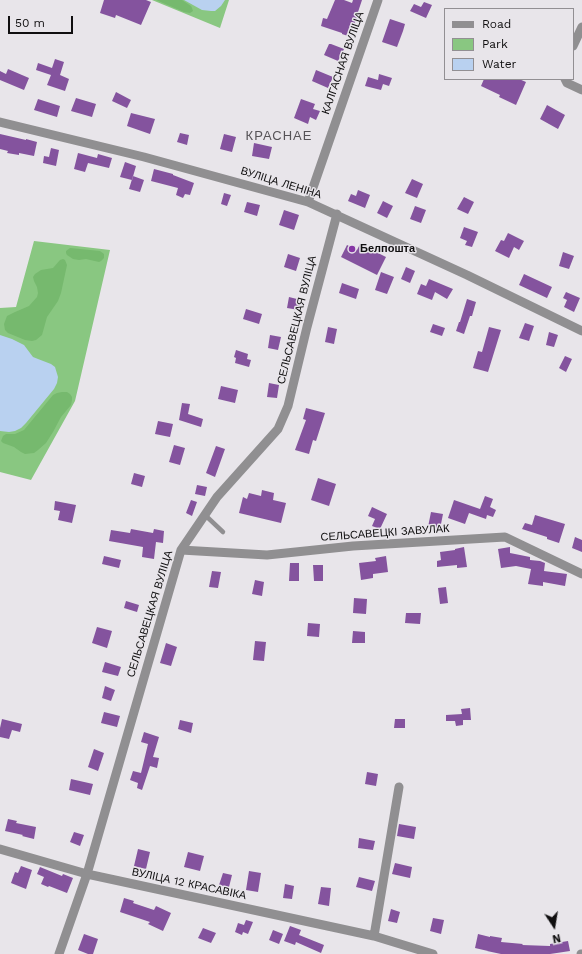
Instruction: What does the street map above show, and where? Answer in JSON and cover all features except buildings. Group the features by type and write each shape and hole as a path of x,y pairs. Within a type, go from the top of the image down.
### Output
{"street":[{"name":"КАЛГАСНАЯ ВУЛІЦА","path":"308,202 378,0"},
{"path":"574,44 582,28"},
{"path":"566,80 567,83 582,90"},
{"name":"ВУЛІЦА ЛЕНІНА","path":"0,122 144,157 308,202 337,214 582,331"},
{"name":"СЕЛЬСАВЕЦКАЯ ВУЛІЦА","path":"59,954 87,874 181,550 217,497 278,428 288,406 337,214"},
{"name":"СЕЛЬСАВЕЦКІ ЗАВУЛАК","path":"181,550 267,555 353,546 505,537 582,574"},
{"path":"374,936 399,787"},
{"name":"ВУЛІЦА 12 КРАСАВІКА","path":"0,849 87,874 374,936 433,954"}],"lane":[{"path":"205,515 223,532"}],"green space":[{"path":"152,0 229,0 220,28"},
{"path":"156,0 182,0 191,6 193,11 190,13 184,12"},
{"path":"34,241 110,250 75,401 31,480 0,472 0,308 16,307"},
{"path":"70,248 100,251 104,254 104,258 99,262 86,259 73,259 66,253 66,251"},
{"path":"63,259 67,265 61,293 58,301 47,317 42,335 36,340 32,341 25,340 8,333 5,330 4,324 7,316 29,306 37,297 37,287 33,277 35,274 41,270 53,268 60,260"},
{"path":"67,392 70,394 72,397 71,405 61,417 46,443 38,450 34,453 25,454 1,441 3,436 6,434 15,434 24,430 53,395"}],"water":[{"path":"184,0 225,0 215,11 211,11 202,10"},
{"path":"0,335 24,345 33,357 51,364 55,367 58,377 54,389 26,423 21,428 9,432 0,431"}],"place":[{"name":"Белпошта","path":"352,249"}],"district":[{"name":"КРАСНАЕ","path":"279,136"}]}
